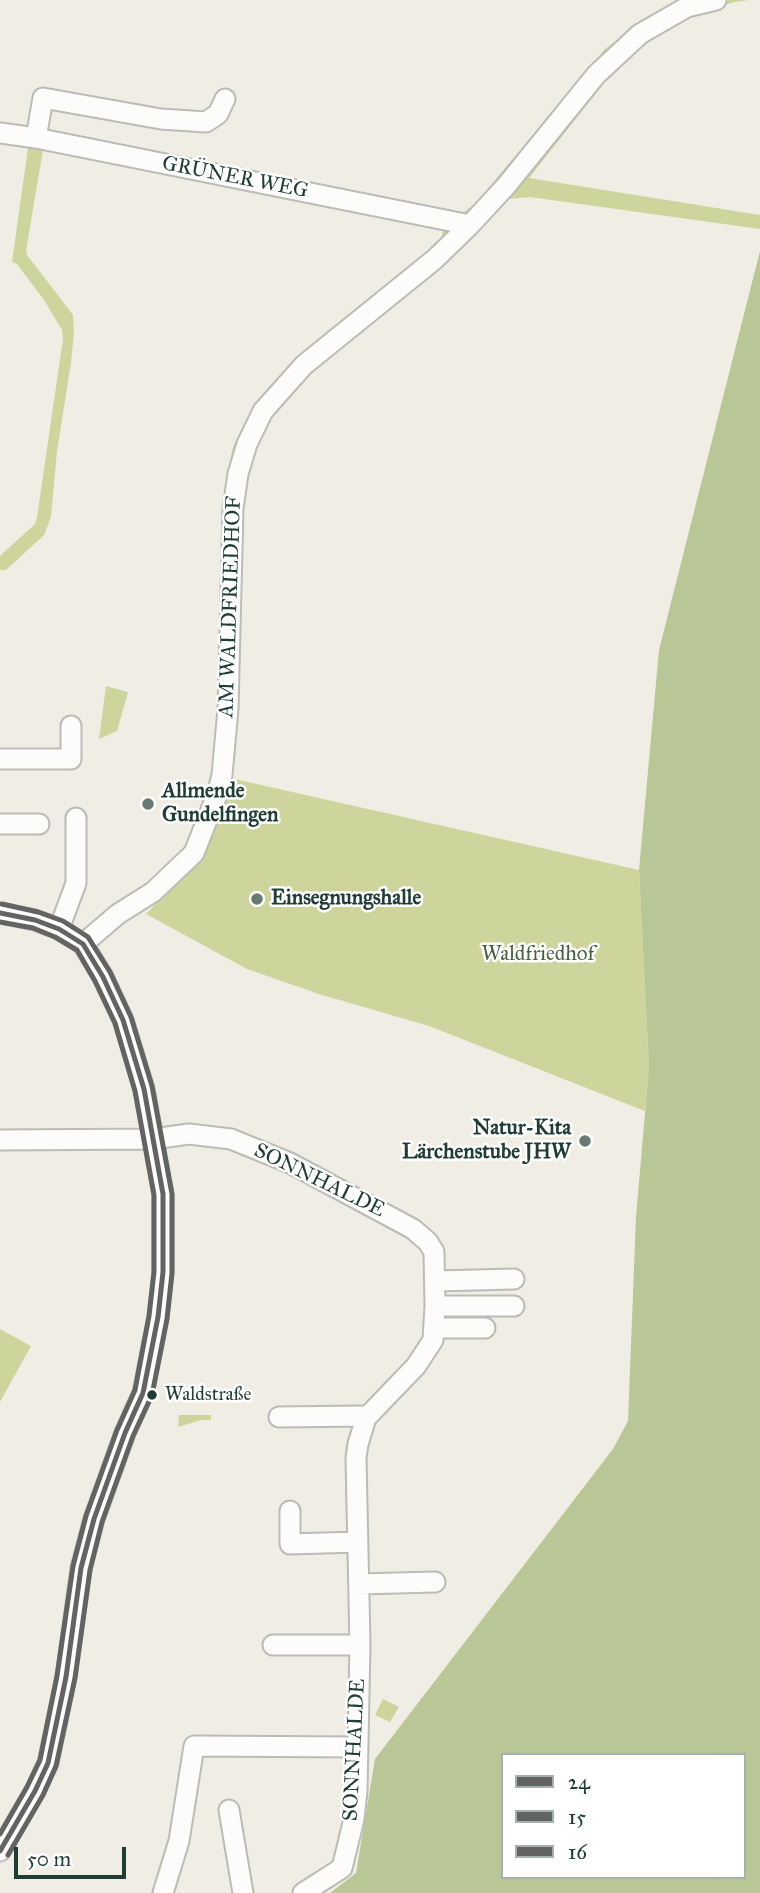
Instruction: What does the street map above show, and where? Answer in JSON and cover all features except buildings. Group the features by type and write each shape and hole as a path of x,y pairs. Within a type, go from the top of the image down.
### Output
{"street":[{"name":"AM WALDFRIEDHOF","path":"83,944 118,914 153,892 194,853 218,792 222,775 233,508 238,474 247,444 263,411 304,365 436,259 470,225 506,186 596,75 640,34 687,7 716,0"},
{"path":"36,138 43,98 161,119 206,122 218,114 225,99"},
{"name":"GRÜNER WEG","path":"0,133 470,225"},
{"path":"0,759 71,759 71,726"},
{"path":"59,929 76,883 76,818"},
{"path":"0,824 39,824"},
{"path":"0,913 35,920 59,929 83,944 103,977 123,1020 139,1071 163,1194 163,1272 147,1375 139,1403 125,1433 94,1519 84,1556 66,1677 48,1763 0,1851"},
{"name":"SONNHALDE","path":"0,1140 153,1139 189,1133 231,1139 290,1163 413,1228 434,1252 436,1306 433,1340 416,1366 366,1418 358,1444 356,1458 360,1645 354,1819 342,1868 303,1893"},
{"path":"436,1281 514,1279"},
{"path":"436,1306 514,1306"},
{"path":"435,1328 485,1328"},
{"path":"279,1417 366,1418"},
{"path":"290,1511 290,1544 358,1542"},
{"path":"359,1584 435,1582"},
{"path":"273,1646 360,1645"},
{"path":"163,1893 179,1841 194,1746 358,1747"},
{"path":"229,1810 243,1893"}],"green space":[{"path":"683,0 749,0 693,15 659,31 624,58 529,178 760,215 760,229 530,197 509,199 460,245 292,389 269,422 249,466 222,567 224,502 231,456 245,422 269,387 307,348 441,240 444,227 48,147 43,150 26,251 73,315 71,363 48,525 44,535 6,570 0,570 0,556 35,524 37,517 63,339 62,330 44,300 17,264 12,262 28,148 17,129 34,121 47,123 49,132 456,214 475,204 605,49 632,29"},
{"path":"760,251 760,1893 330,1893 356,1873 375,1759 613,1449 628,1421 636,1217 649,1067 639,870 659,650"},
{"path":"106,686 128,692 117,731 99,739"},
{"name":"Waldfriedhof","path":"230,778 639,870 649,1067 645,1111 429,1026 319,994 247,969 146,914 205,853"},
{"path":"0,1329 31,1346 0,1402"},
{"path":"179,1415 211,1415 211,1420 178,1427"},
{"path":"383,1699 399,1707 390,1722 375,1715"}],"transit line":[{"name":"16","path":"2,904 63,921 88,937 110,972 131,1017 152,1086 172,1194 172,1273 167,1319 152,1395 133,1436 102,1522 90,1570 75,1678 56,1766 43,1795 8,1855"},
{"name":"24","path":"0,913 35,920 59,929 83,944 103,977 123,1020 144,1089 163,1194 163,1272 158,1317 143,1393 125,1433 94,1519 81,1568 66,1677 48,1763 0,1851"},
{"name":"15","path":"0,922 33,928 77,950 95,981 115,1023 135,1091 154,1195 154,1272 135,1390 117,1430 86,1516 73,1566 57,1676 40,1760 0,1834"}],"place":[{"name":"Allmende Gundelfingen","path":"148,804"},
{"name":"Einsegnungshalle","path":"257,899"},
{"name":"Natur-Kita Lärchenstube JHW","path":"585,1141"},
{"name":"Waldstraße","path":"152,1395"}]}
